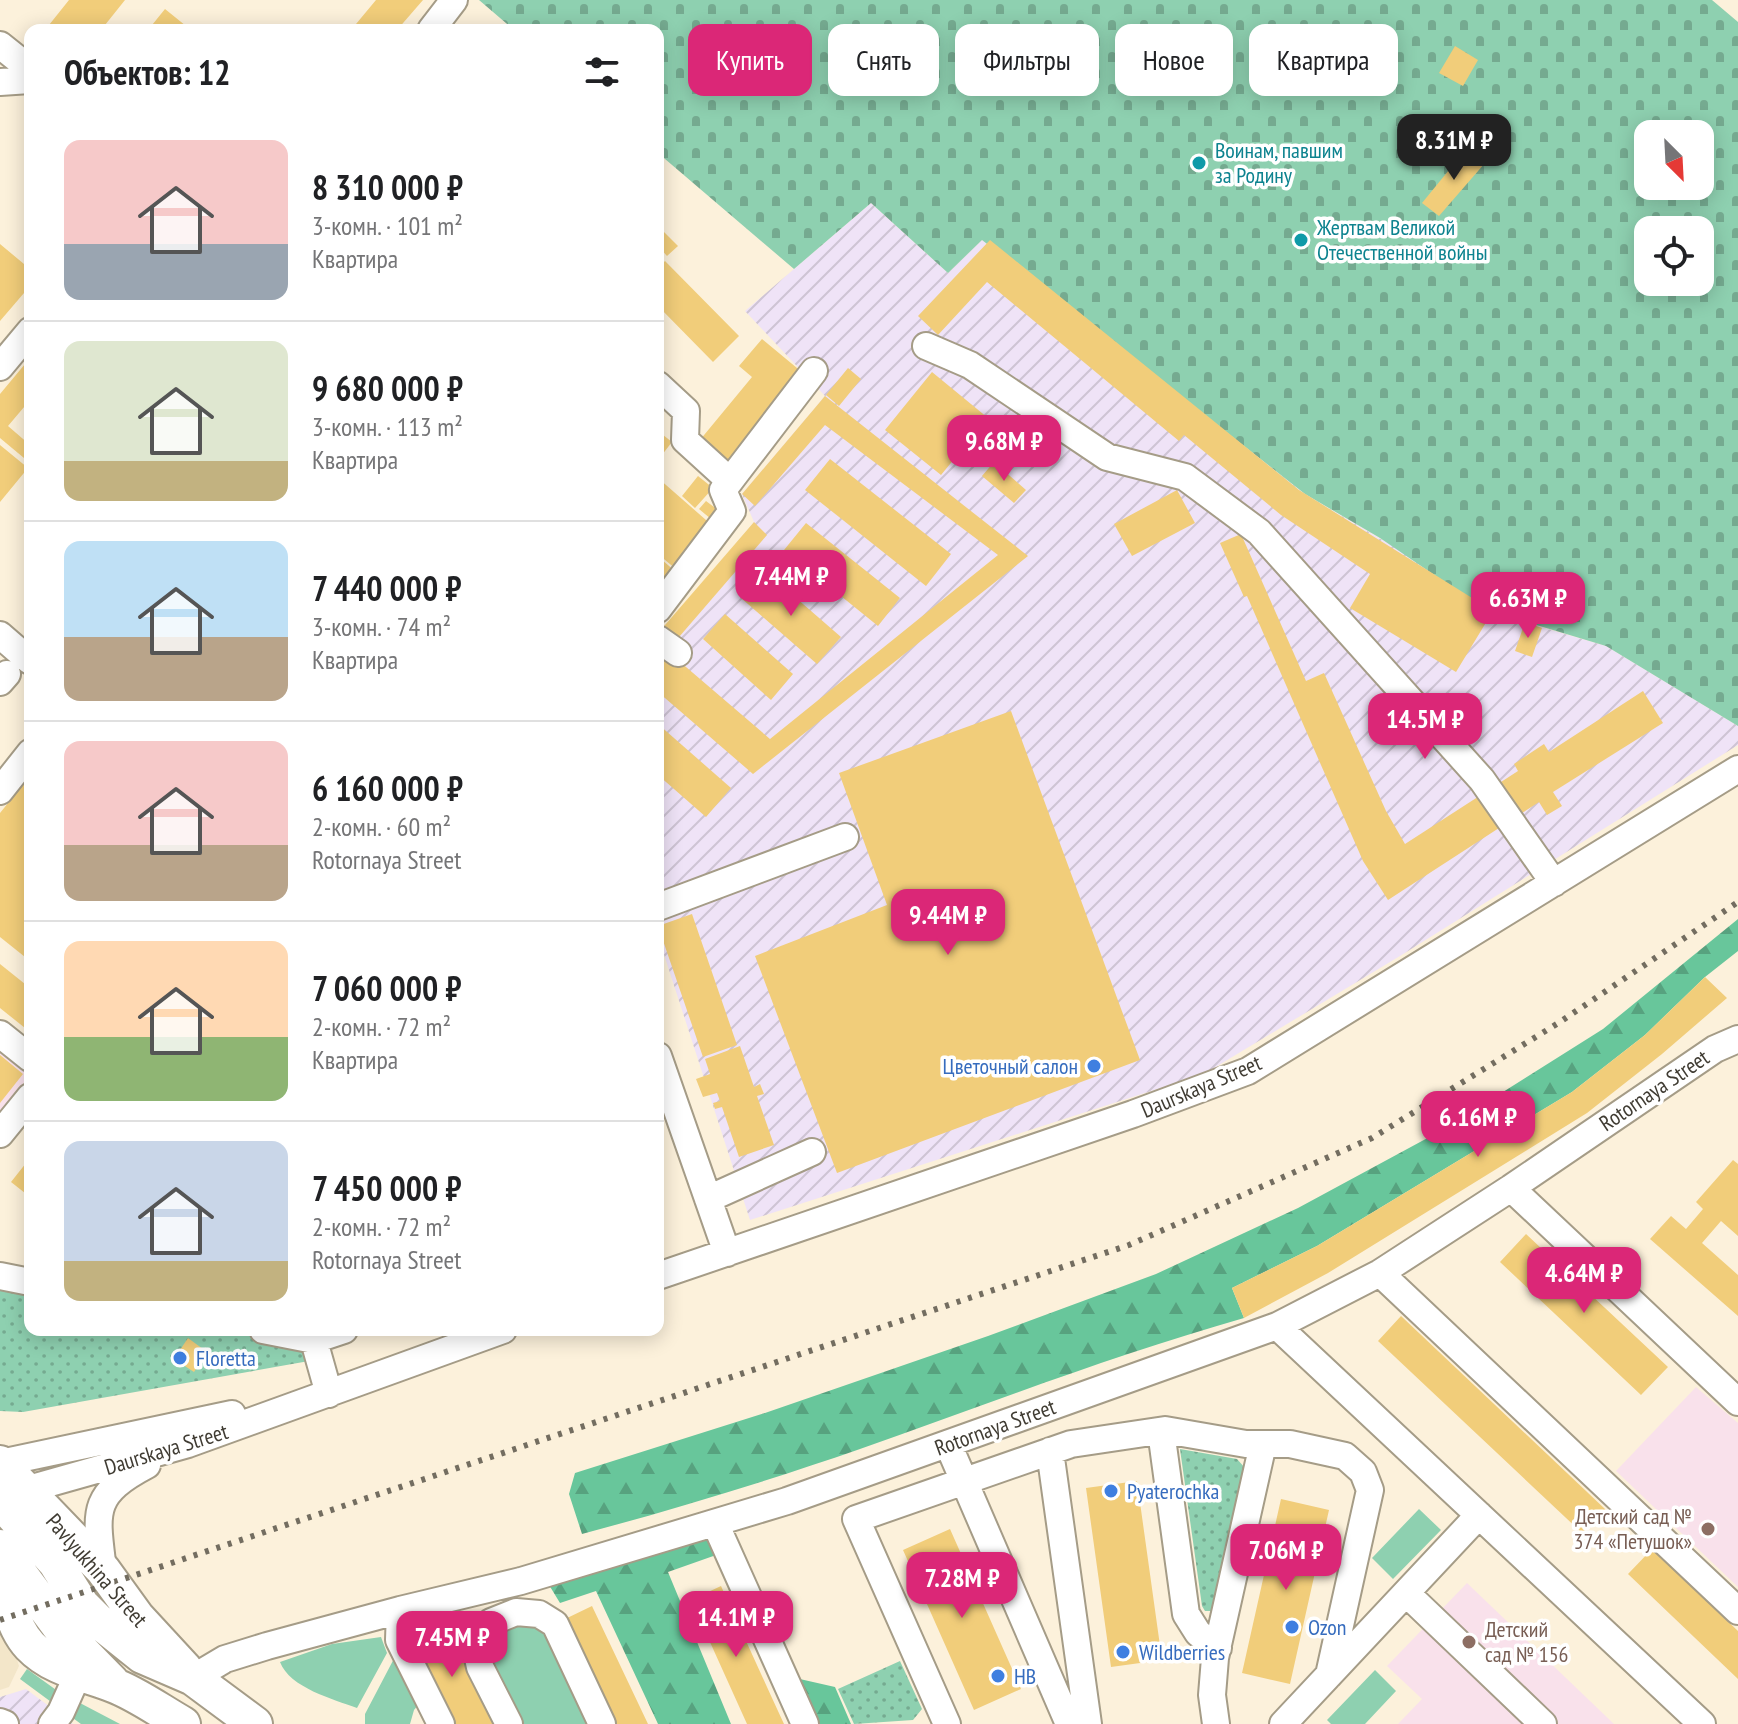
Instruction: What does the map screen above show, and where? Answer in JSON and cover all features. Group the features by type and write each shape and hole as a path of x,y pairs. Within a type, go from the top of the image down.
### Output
{"main road":[{"name":"Pavlyukhina Street","path":"0,1463 8,1496 82,1605 142,1656 193,1678"},
{"name":"Pavlyukhina Street","path":"8,1496 103,1570 137,1617 193,1678 255,1724"},
{"path":"0,1547 64,1633 115,1685"},
{"path":"0,1586 18,1631 47,1660 78,1674 115,1685 183,1724"}],"street":[{"path":"436,24 454,0"},
{"path":"0,45 24,64"},
{"path":"0,82 24,80"},
{"path":"0,367 24,338"},
{"path":"926,346 970,365 1107,457 1185,477 1259,532 1482,780 1554,883"},
{"path":"664,601 732,511 723,490 814,371"},
{"path":"664,391 686,411 685,440 730,481"},
{"path":"0,635 24,656"},
{"path":"0,791 24,761"},
{"name":"Daurskaya Street","path":"664,1274 1133,1114 1248,1071 1738,769"},
{"path":"664,905 845,837"},
{"path":"0,1034 24,1053"},
{"name":"Rotornaya Street","path":"193,1678 225,1659 400,1610 521,1581 787,1501 1277,1326 1380,1273 1715,1049 1738,1039"},
{"path":"664,1073 727,1253"},
{"path":"0,1134 24,1104"},
{"path":"708,1199 812,1152"},
{"path":"1511,1188 1738,1402"},
{"path":"1380,1273 1738,1611"},
{"path":"0,1276 24,1281"},
{"path":"1277,1326 1702,1724"},
{"path":"312,1336 329,1394"},
{"name":"Daurskaya Street","path":"8,1496 188,1444 481,1336"},
{"name":"Daurskaya Street","path":"0,1463 329,1394"},
{"path":"1161,1431 1186,1614 1198,1633 1218,1648"},
{"path":"947,1724 856,1519 1050,1451 1082,1442 1161,1431 1246,1444 1290,1444 1345,1456 1359,1466 1370,1490 1329,1675"},
{"path":"103,1570 97,1521 102,1499 126,1477 188,1444"},
{"path":"948,1444 1069,1724"},
{"path":"1216,1724 1212,1695 1218,1648 1263,1444"},
{"path":"1050,1451 1088,1724"},
{"path":"1283,1724 1479,1515"},
{"path":"715,1523 805,1724"},
{"path":"1406,1593 1532,1720"},
{"path":"400,1610 399,1640 441,1724"},
{"path":"509,1724 480,1667 475,1644 491,1622 516,1612 539,1614 555,1624 602,1724"},
{"path":"52,1724 61,1712 78,1674"}],"shaded area":[{"path":"871,203 948,273 982,240 1305,494 1517,620 1606,646 1738,726 1738,745 1204,1074 750,1220 664,955 664,632 754,522 742,494 825,396 745,311"},
{"path":"0,1022 24,1041 24,1082 0,1112"},
{"name":"Детский сад № 374 «Петушок»","path":"1696,1387 1738,1423 1738,1587 1616,1471"},
{"name":"Детский сад № 156","path":"1467,1583 1614,1724 1398,1724 1422,1699 1387,1666"},
{"path":"0,1606 19,1666 9,1687 0,1690"},
{"path":"26,1689 73,1724 0,1724 0,1697"}],"green space":[{"path":"479,0 1712,0 1738,22 1738,726 1606,646 1484,609 1380,538 1305,494 982,240 948,273 871,203 794,269 664,158 664,24 507,24"},
{"path":"1738,919 1738,951 1705,977 1645,1035 1572,1092 1317,1246 1232,1288 1244,1318 1099,1364 791,1472 582,1534 569,1494 575,1473 765,1413 988,1336 1156,1274 1298,1208 1446,1128 1603,1029"},
{"path":"0,1282 24,1288 24,1336 262,1336 305,1345 309,1361 23,1412 0,1411"},
{"path":"1180,1449 1237,1459 1245,1468 1214,1611 1205,1611 1202,1606"},
{"path":"1419,1509 1441,1530 1393,1579 1372,1558"},
{"path":"711,1530 719,1554 668,1572 731,1724 658,1724 596,1591 560,1603 546,1580"},
{"path":"514,1622 534,1623 544,1629 593,1724 512,1724 485,1646 497,1629"},
{"path":"381,1637 387,1653 357,1708 302,1686 280,1662 332,1644"},
{"path":"398,1651 423,1699 414,1710 410,1724 365,1724 365,1714"},
{"path":"900,1661 922,1709 913,1720 854,1724 838,1689"},
{"path":"27,1669 59,1692 120,1724 81,1724 20,1679"},
{"path":"1375,1670 1396,1691 1365,1724 1331,1724 1327,1720"},
{"path":"791,1677 835,1687 851,1724 802,1724"}],"building":[{"path":"69,0 125,0 106,24 50,24"},
{"path":"376,0 423,0 402,24 356,24"},
{"path":"165,9 184,24 153,24"},
{"path":"1455,46 1478,60 1463,86 1439,73"},
{"path":"1437,119 1456,130 1438,153 1420,141"},
{"path":"1467,148 1485,163 1439,216 1422,203"},
{"path":"664,232 678,246 667,256 664,253"},
{"path":"990,240 1299,490 1493,611 1456,672 1350,608 1370,574 1281,515 1184,435 1179,441 987,282 938,335 918,316"},
{"path":"0,244 24,264 24,293 0,321"},
{"path":"664,262 739,336 713,362 664,312"},
{"path":"762,339 803,373 724,470 695,446 752,377 739,366"},
{"path":"24,365 24,407 8,426 24,440 24,458 0,438 0,394"},
{"path":"848,368 861,379 839,406 826,395"},
{"path":"932,372 988,418 941,475 885,430"},
{"path":"825,396 1028,556 753,774 664,697 665,649 770,739 998,555 825,425 755,506 742,494"},
{"path":"664,436 672,442 664,452"},
{"path":"0,445 24,465 24,473 0,502"},
{"path":"830,459 951,554 926,586 805,490"},
{"path":"994,462 1026,490 1014,503 982,476"},
{"path":"698,476 713,488 695,508 682,496"},
{"path":"664,483 714,527 677,570 664,559"},
{"path":"1177,490 1195,523 1132,556 1114,524"},
{"path":"706,501 718,510 711,519 699,509"},
{"path":"754,522 767,535 673,644 664,636 664,626"},
{"path":"806,523 900,598 878,626 784,550"},
{"path":"1241,534 1306,681 1324,673 1386,811 1405,844 1518,771 1514,764 1544,744 1549,752 1643,691 1663,723 1553,792 1562,806 1547,815 1539,802 1388,900 1363,861 1247,596 1244,597 1220,543"},
{"path":"664,562 676,572 664,586"},
{"path":"765,571 841,637 817,664 741,598"},
{"path":"725,614 793,674 771,700 703,639"},
{"path":"1525,622 1542,628 1532,657 1515,651"},
{"path":"1011,711 1140,1060 837,1173 755,956 887,905 839,773"},
{"path":"664,729 731,788 706,817 664,780"},
{"path":"24,783 24,956 0,937 0,813"},
{"path":"692,914 737,1045 703,1057 664,943 664,924"},
{"path":"0,964 24,983 24,1027 0,1008"},
{"path":"1705,977 1727,998 1587,1113 1328,1273 1244,1318 1232,1288 1317,1246 1572,1092 1645,1035"},
{"path":"740,1046 754,1087 760,1084 764,1094 757,1096 774,1145 739,1157 722,1107 715,1109 713,1103 720,1101 717,1093 703,1097 696,1079 710,1074 705,1059"},
{"path":"0,1055 23,1074 0,1103"},
{"path":"1733,1160 1738,1164 1738,1236 1721,1221 1702,1243 1738,1275 1738,1316 1650,1239 1671,1216 1686,1229 1703,1209 1696,1202"},
{"path":"24,1166 24,1192 11,1182"},
{"path":"1526,1234 1668,1367 1641,1395 1500,1262"},
{"path":"1401,1316 1605,1509 1582,1533 1378,1341"},
{"path":"188,1338 207,1352 194,1372 174,1359"},
{"path":"1137,1481 1162,1660 1111,1667 1086,1488"},
{"path":"1281,1499 1329,1510 1290,1684 1242,1673"},
{"path":"950,1529 1021,1689 974,1710 903,1550"},
{"path":"1652,1549 1738,1631 1738,1679 1628,1574"},
{"path":"721,1586 784,1724 747,1724 691,1600"},
{"path":"592,1606 648,1724 612,1724 563,1620"},
{"path":"446,1625 496,1724 452,1724 411,1643"}],"railway":[{"path":"0,1620 1129,1245 1372,1138 1560,1022 1738,902"}],"place":[{"name":"Воинам, павшим за Родину","path":"1199,163"},
{"name":"Жертвам Великой Отечественной войны","path":"1301,240"},
{"name":"Цветочный салон","path":"1094,1066"},
{"name":"Floretta","path":"180,1358"},
{"name":"Pyaterochka","path":"1111,1491"},
{"name":"Детский сад № 374 «Петушок»","path":"1708,1529"},
{"name":"Ozon","path":"1292,1627"},
{"name":"Детский сад № 156","path":"1469,1642"},
{"name":"Wildberries","path":"1123,1652"},
{"name":"HB","path":"998,1676"}]}
